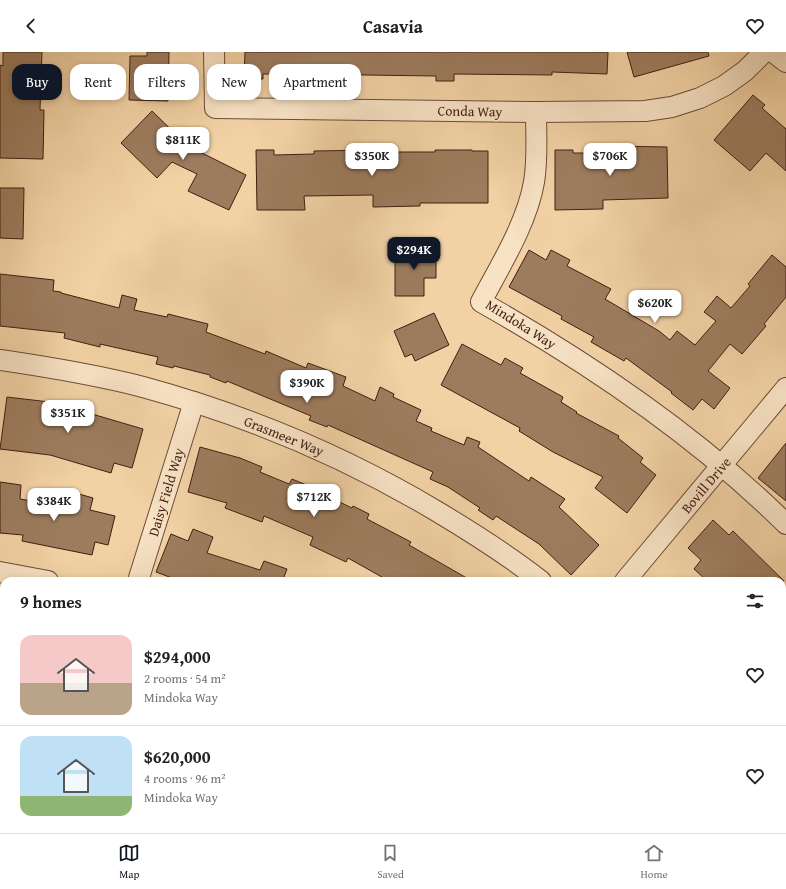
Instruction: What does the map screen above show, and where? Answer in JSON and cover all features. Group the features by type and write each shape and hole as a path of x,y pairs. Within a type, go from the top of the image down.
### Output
{"street":[{"name":"Conda Way","path":"214,52 215,108 536,112 646,111 672,107 700,98 724,86 745,71 764,52"},
{"path":"773,52 786,62"},
{"name":"Mindoka Way","path":"536,112 536,163 534,183 526,212 481,302 532,331 606,377 653,411 722,465"},
{"name":"Grasmeer Way","path":"0,360 62,369 142,387 194,402 266,428 337,458 405,493 470,532 535,577"},
{"name":"Bovill Drive","path":"628,577 786,388"},
{"name":"Daisy Field Way","path":"139,577 194,402"},
{"path":"722,465 786,524"},
{"path":"0,572 27,577"}],"building":[{"path":"3,52 42,52 42,64 12,64 12,100 40,100 40,110 44,110 43,159 0,158 0,65 3,66"},
{"path":"147,52 169,52 169,64 134,64 134,100 168,101 129,100 130,56 147,56"},
{"path":"245,52 608,52 607,74 552,72 552,75 454,74 454,81 436,81 436,76 361,75 361,64 269,64 269,74 263,74 263,79 261,79 261,64 245,64"},
{"path":"627,52 708,52 709,56 634,77"},
{"path":"753,95 765,105 762,108 786,129 786,171 766,153 750,171 714,140"},
{"path":"152,111 188,146 246,175 229,210 188,191 197,174 172,162 157,178 121,143"},
{"path":"614,146 667,147 668,198 603,200 603,209 555,210 555,150 573,150 573,153 614,153"},
{"path":"373,147 390,148 390,152 435,152 435,150 488,151 488,203 420,203 420,206 373,207 373,195 304,196 305,210 257,210 256,150 274,150 274,155 314,154 314,151 373,150"},
{"path":"0,188 24,188 23,239 0,238"},
{"path":"436,250 436,278 424,278 424,296 395,296 395,251"},
{"path":"529,250 546,260 551,250 570,260 567,266 611,289 605,299 659,331 670,340 677,331 695,345 716,321 704,312 717,296 731,308 750,286 748,284 772,255 786,267 786,297 764,324 766,326 742,354 730,344 708,371 730,388 714,409 702,399 693,410 671,393 672,392 626,358 624,361 591,342 594,337 561,319 562,316 509,287"},
{"path":"0,274 54,280 53,291 119,308 122,295 137,299 134,310 167,317 168,314 208,324 206,332 265,354 266,351 306,368 308,363 346,377 343,386 375,401 380,387 394,394 393,397 421,410 416,421 432,428 431,431 464,445 467,437 480,442 478,447 529,481 531,477 565,499 559,507 599,545 571,575 539,544 496,516 493,520 478,510 480,508 448,487 430,479 433,472 328,425 327,427 309,420 311,416 227,381 226,383 210,377 210,375 174,366 173,368 156,364 158,357 100,344 100,347 64,338 65,333 0,326"},
{"path":"434,313 449,345 415,361 412,354 405,357 394,331"},
{"path":"462,344 501,365 505,358 523,368 520,373 563,397 561,402 577,412 576,413 619,436 618,438 643,458 640,462 656,475 627,513 595,488 603,477 553,452 519,431 520,428 441,385"},
{"path":"7,397 58,402 76,406 75,409 143,429 132,468 114,463 111,473 50,455 0,449"},
{"path":"786,443 786,501 758,478"},
{"path":"200,447 240,458 262,467 260,472 289,484 292,479 326,493 325,495 352,508 353,506 369,514 367,519 411,542 409,545 465,577 382,577 348,558 346,562 310,545 313,537 264,516 262,522 225,508 227,503 188,492"},
{"path":"0,482 21,485 20,499 76,509 79,494 93,498 90,510 115,516 108,545 95,542 92,555 22,541 23,535 0,533"},
{"path":"713,520 729,535 733,531 780,577 703,577 694,569 701,560 688,548"},
{"path":"193,529 213,537 207,553 260,570 264,561 287,569 284,577 169,577 156,572 171,534 188,541"}]}
